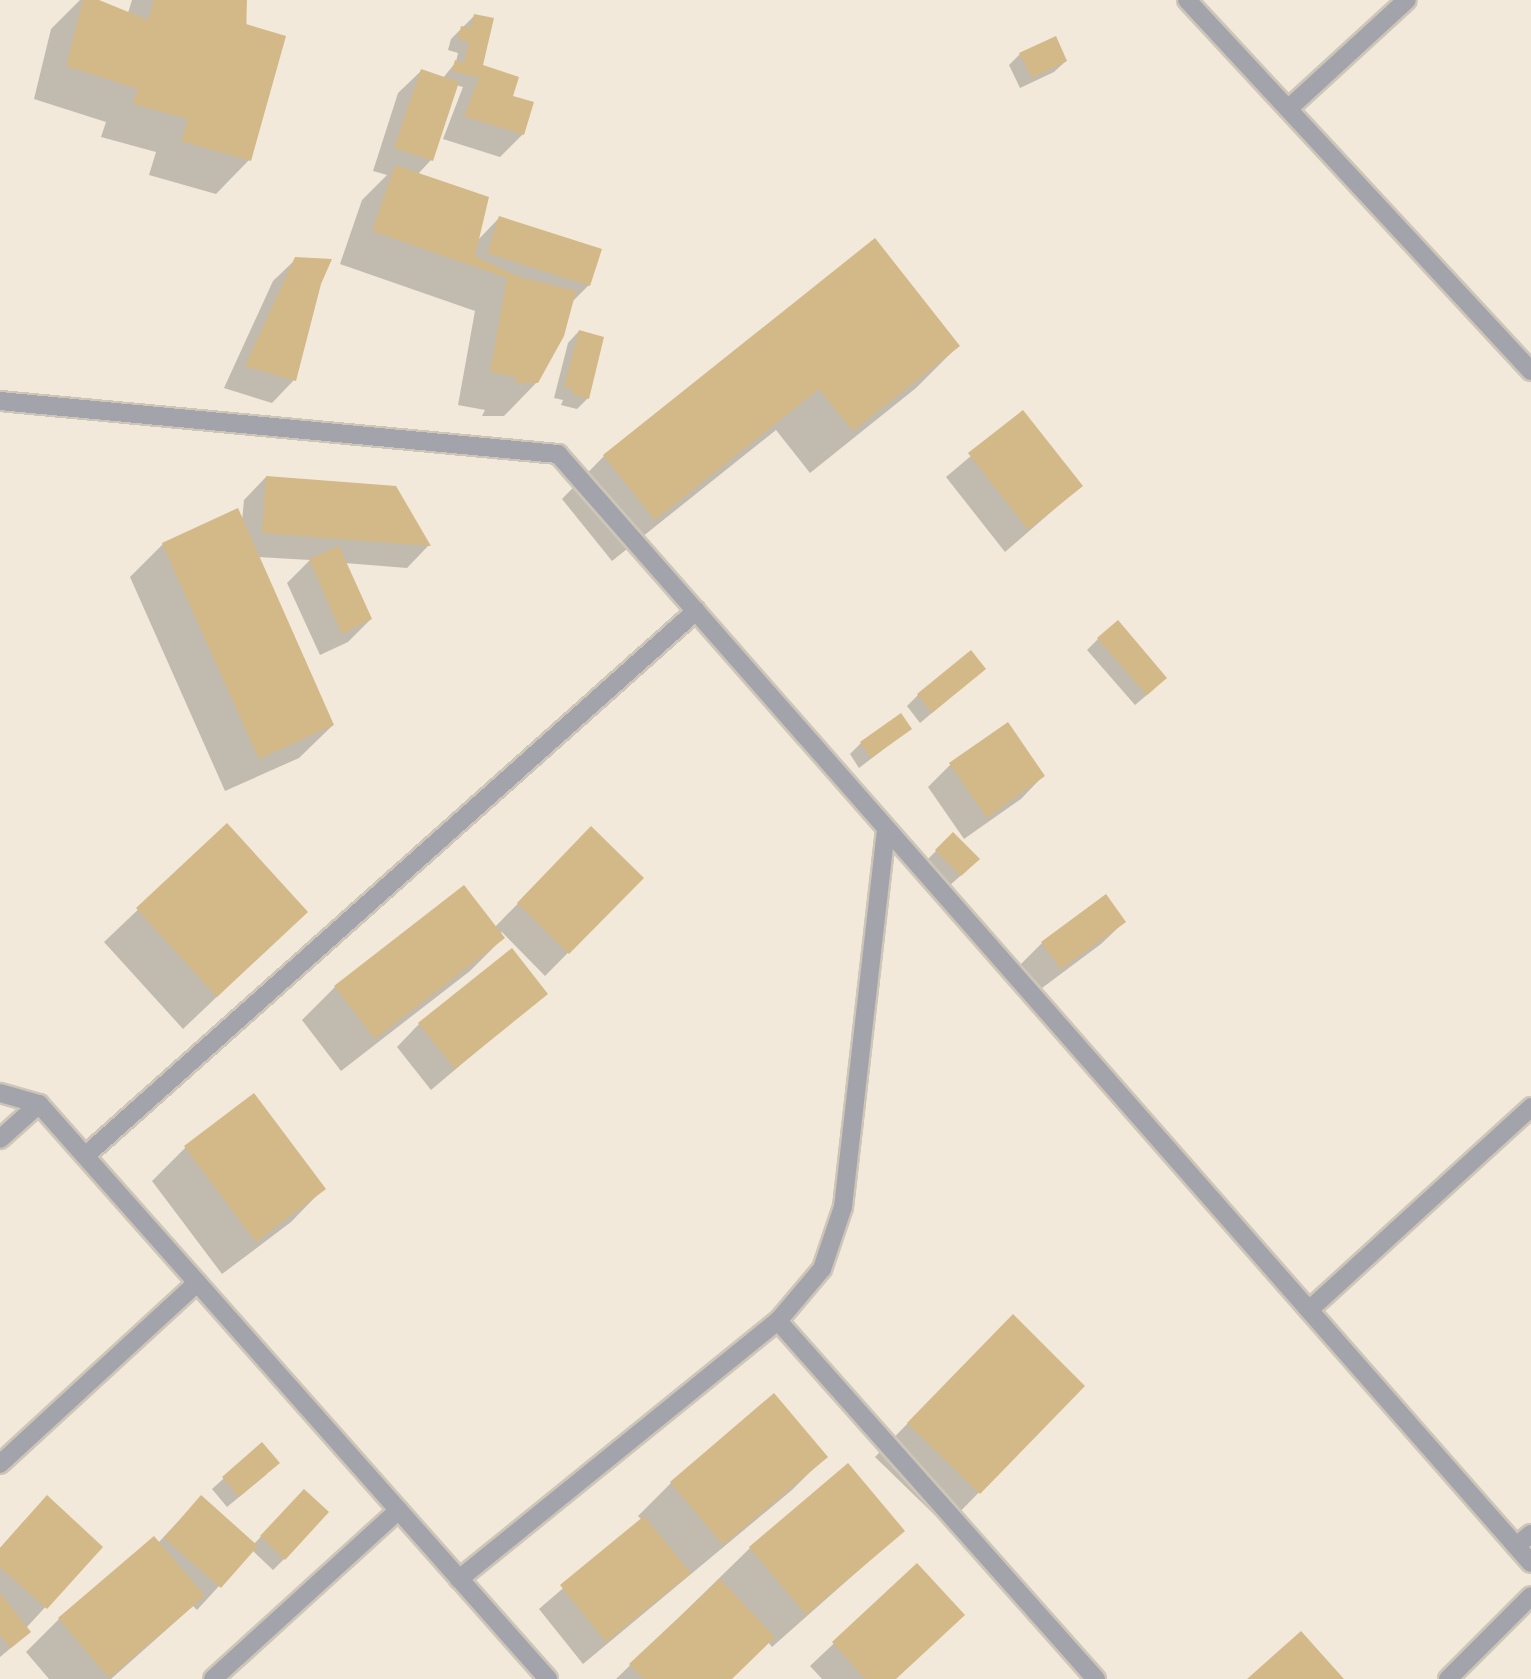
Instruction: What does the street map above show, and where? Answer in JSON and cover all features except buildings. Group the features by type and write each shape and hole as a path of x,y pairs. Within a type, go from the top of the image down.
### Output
{"street":[{"path":"1187,0 1531,371"},
{"path":"1288,109 1407,0"},
{"path":"0,401 558,454 1531,1563"},
{"path":"85,1156 696,611"},
{"path":"459,1579 778,1322 822,1269 843,1207 886,829"},
{"path":"0,1094 39,1104 548,1679"},
{"path":"0,1139 39,1104"},
{"path":"1309,1310 1531,1107"},
{"path":"0,1464 197,1283"},
{"path":"778,1322 1096,1679"},
{"path":"213,1679 399,1509"},
{"path":"1516,1546 1531,1534"},
{"path":"1448,1679 1531,1596"}]}
